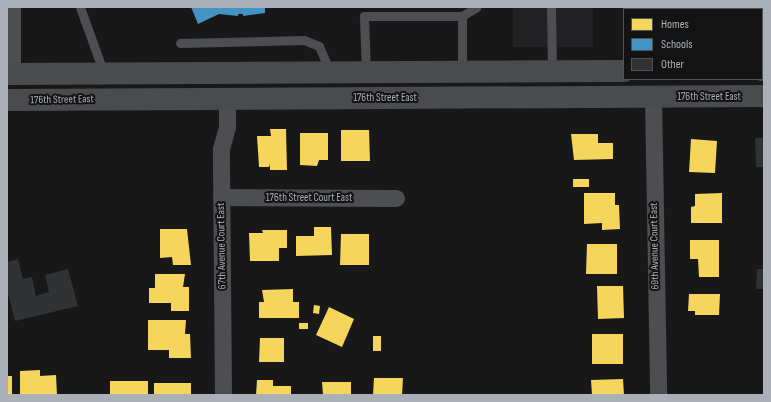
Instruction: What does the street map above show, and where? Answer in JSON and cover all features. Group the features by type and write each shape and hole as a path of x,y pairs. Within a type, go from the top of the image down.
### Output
{"main road":[{"path":"9,74 623,71"},
{"name":"176th Street East","path":"7,100 764,96"}],"street":[{"path":"9,74 10,10"},
{"name":"69th Avenue Court East","path":"653,97 658,395"},
{"name":"67th Avenue Court East","path":"224,395 221,149 227,127 227,98"},
{"name":"176th Street Court East","path":"221,197 396,198"}],"lane":[{"path":"80,7 104,74"},
{"path":"366,73 363,12 462,16 477,7"},
{"path":"552,7 552,71"},
{"path":"462,16 462,72"},
{"path":"180,43 304,40 319,46 331,73"}],"shaded area":[{"path":"513,7 593,7 593,47 513,47"}],"building: Homes":[{"path":"270,129 286,129 287,170 270,170 270,164 269,167 259,167 257,136 271,136"},
{"path":"341,130 369,130 370,161 341,161"},
{"path":"300,133 328,133 328,160 319,160 317,166 300,165"},
{"path":"571,134 598,134 598,143 613,143 613,159 574,160"},
{"path":"691,139 717,141 715,173 689,172"},
{"path":"573,179 589,179 589,187 573,187"},
{"path":"584,193 615,193 615,205 619,205 620,229 602,230 602,223 584,224"},
{"path":"722,193 722,223 691,223 691,207 695,206 695,194"},
{"path":"314,227 331,227 332,255 296,256 296,236 314,236"},
{"path":"160,229 187,229 191,265 173,265 172,257 160,258"},
{"path":"262,230 287,230 287,248 279,248 279,261 250,261 249,233 263,233"},
{"path":"341,234 369,234 369,265 340,265"},
{"path":"690,240 719,240 719,277 699,277 698,259 690,259"},
{"path":"587,244 617,244 617,274 586,274"},
{"path":"155,274 185,274 183,287 189,287 189,311 171,311 171,303 149,303 149,288 155,288"},
{"path":"597,286 623,286 624,318 598,319"},
{"path":"293,289 293,302 299,302 299,318 259,318 259,302 264,302 262,290"},
{"path":"689,294 720,294 719,315 695,315 695,311 688,311"},
{"path":"314,305 320,306 319,314 313,313"},
{"path":"329,307 354,319 342,347 316,335"},
{"path":"148,320 186,320 185,334 190,334 191,358 169,358 169,350 148,350"},
{"path":"299,323 308,323 308,329 299,329"},
{"path":"592,334 623,334 623,364 592,364"},
{"path":"373,336 381,336 381,351 373,351"},
{"path":"260,338 284,338 284,362 259,362"},
{"path":"40,370 40,376 56,375 57,395 20,395 20,371"},
{"path":"7,376 12,376 12,395 7,395"},
{"path":"374,378 403,378 402,395 373,395"},
{"path":"623,379 624,395 592,395 591,380"},
{"path":"257,380 273,380 273,386 291,386 291,395 256,395"},
{"path":"110,381 148,381 148,395 110,395"},
{"path":"322,382 351,382 351,395 323,395"},
{"path":"154,383 191,383 191,395 154,395"}],"building: Schools":[{"path":"191,7 265,7 265,13 243,16 243,14 238,14 238,16 219,14 198,24"}],"building: Other":[{"path":"755,138 764,138 764,167 756,167"},
{"path":"18,259 23,279 32,277 36,296 49,292 45,275 68,269 78,306 15,321 7,290 7,262"},
{"path":"757,269 764,269 764,289 756,289"}]}
